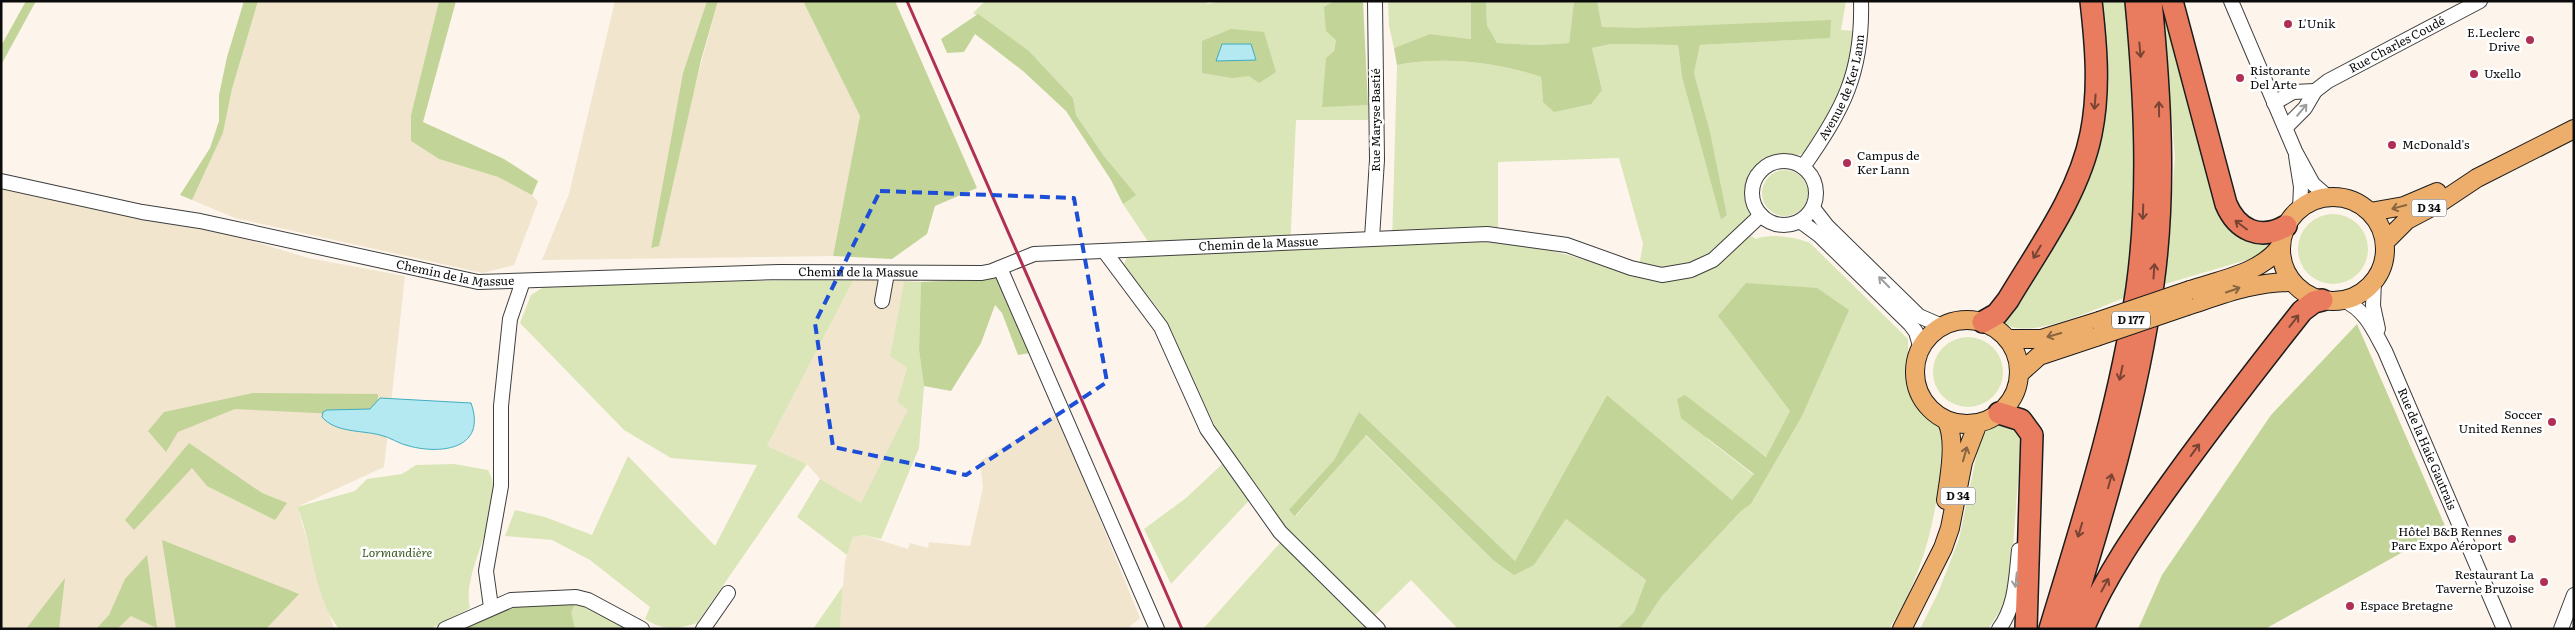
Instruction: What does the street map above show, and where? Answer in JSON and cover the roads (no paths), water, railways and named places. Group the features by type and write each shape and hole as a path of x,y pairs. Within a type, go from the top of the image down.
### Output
{"highway":[{"path":"1983,322 1998,314 2008,300 2071,192 2082,167 2091,134 2095,105 2096,76 2091,1"},
{"name":"D 177","path":"2050,629 2102,453 2128,344 2137,287 2144,158 2141,66 2136,1"},
{"name":"D 177","path":"2067,629 2131,404 2153,283 2160,156 2159,94 2151,1"},
{"path":"2172,1 2230,215 2239,225 2258,233 2284,235"},
{"path":"2084,629 2100,594 2125,550 2208,433 2302,311 2314,302 2332,300"},
{"path":"1999,413 2013,416 2027,425 2032,435 2026,629"}],"main road":[{"name":"D 34","path":"2385,242 2407,220 2441,202 2477,178 2574,129"},
{"name":"D 34","path":"2370,212 2404,206 2448,187 2477,178"},
{"path":"2019,374 2039,356 2097,329 2188,298 2268,260 2300,208 2313,201 2328,197 2350,200 2370,212 2381,229 2385,242 2382,266 2374,281 2357,295 2332,300 2309,295 2292,282 2283,264 2284,235"},
{"path":"2188,298 2246,286 2274,282 2292,282"},
{"path":"1962,320 1983,322 2001,332 2008,339 2016,356 2019,374 2014,395 1999,413 1978,423 1967,424 1946,420 1929,408 1918,390 1915,369 1921,349 1934,332 1942,326 1962,320"},
{"path":"2008,339 2041,339 2097,329"},
{"name":"D 34","path":"1932,567 1948,487 1951,452 1949,425 1946,420"},
{"name":"D 34","path":"1902,629 1943,548 1950,528 1963,462 1978,423"}],"street":[{"name":"Rue Maryse Bastié","path":"1372,238 1377,160 1375,1"},
{"name":"Avenue de Ker Lann","path":"1803,167 1846,96 1860,46 1861,1"},
{"path":"2231,1 2295,150 2313,184 2328,197"},
{"name":"Rue Charles Coudé","path":"2286,128 2306,108 2315,90 2328,81 2480,1"},
{"name":"Rue Charles Coudé","path":"2274,103 2294,92 2315,90"},
{"path":"2295,150 2301,187 2300,208"},
{"path":"1782,161 1803,167 1812,176 1816,189 1813,208 1800,221 1789,225 1777,224 1761,215 1752,196 1755,181 1763,169 1782,161"},
{"name":"Chemin de la Massue","path":"1,182 142,212 200,222 478,282 780,272 982,273 1034,254 1487,234 1532,238 1581,249 1631,268 1662,274 1691,270 1714,260 1761,215"},
{"path":"1813,208 1827,226 1919,316 1942,326"},
{"path":"1800,221 1819,235 1910,324 1916,332 1921,349"},
{"path":"1105,252 1161,326 1207,429 1280,532 1378,629"},
{"path":"1000,268 1157,629"},
{"path":"882,301 887,273"},
{"path":"491,607 486,571 501,486 501,406 510,319 523,281"},
{"name":"Rue de la Haie Gautrais","path":"2374,281 2373,306 2385,351"},
{"name":"Rue de la Haie Gautrais","path":"2332,300 2355,306 2367,318 2385,351 2504,629"},
{"path":"1999,629 2009,614 2014,595 2025,488 2031,462"},
{"path":"703,629 728,593"},
{"path":"2561,629 2574,595"},
{"path":"445,629 491,607 511,600 582,598 642,629"}],"water":[{"path":"1222,44 1251,44 1256,60 1216,61"},
{"path":"380,398 471,403 474,418 473,430 467,439 459,445 448,448 422,449 373,433 334,426 322,417 323,412 327,410 370,409"}],"railway":[{"path":"907,1 1182,629"}],"place":[{"name":"L'Unik","path":"2288,24"},
{"name":"E.Leclerc Drive","path":"2530,40"},
{"name":"Uxello","path":"2474,74"},
{"name":"Ristorante Del Arte","path":"2240,78"},
{"name":"McDonald's","path":"2392,145"},
{"name":"Campus de Ker Lann","path":"1847,163"},
{"name":"Soccer United Rennes","path":"2552,422"},
{"name":"Hôtel B&B Rennes Parc Expo Aéroport","path":"2512,539"},
{"name":"Restaurant La Taverne Bruzoise","path":"2544,582"},
{"name":"Espace Bretagne","path":"2350,606"}],"park label":[{"name":"Lormandière","path":"397,553"}]}
